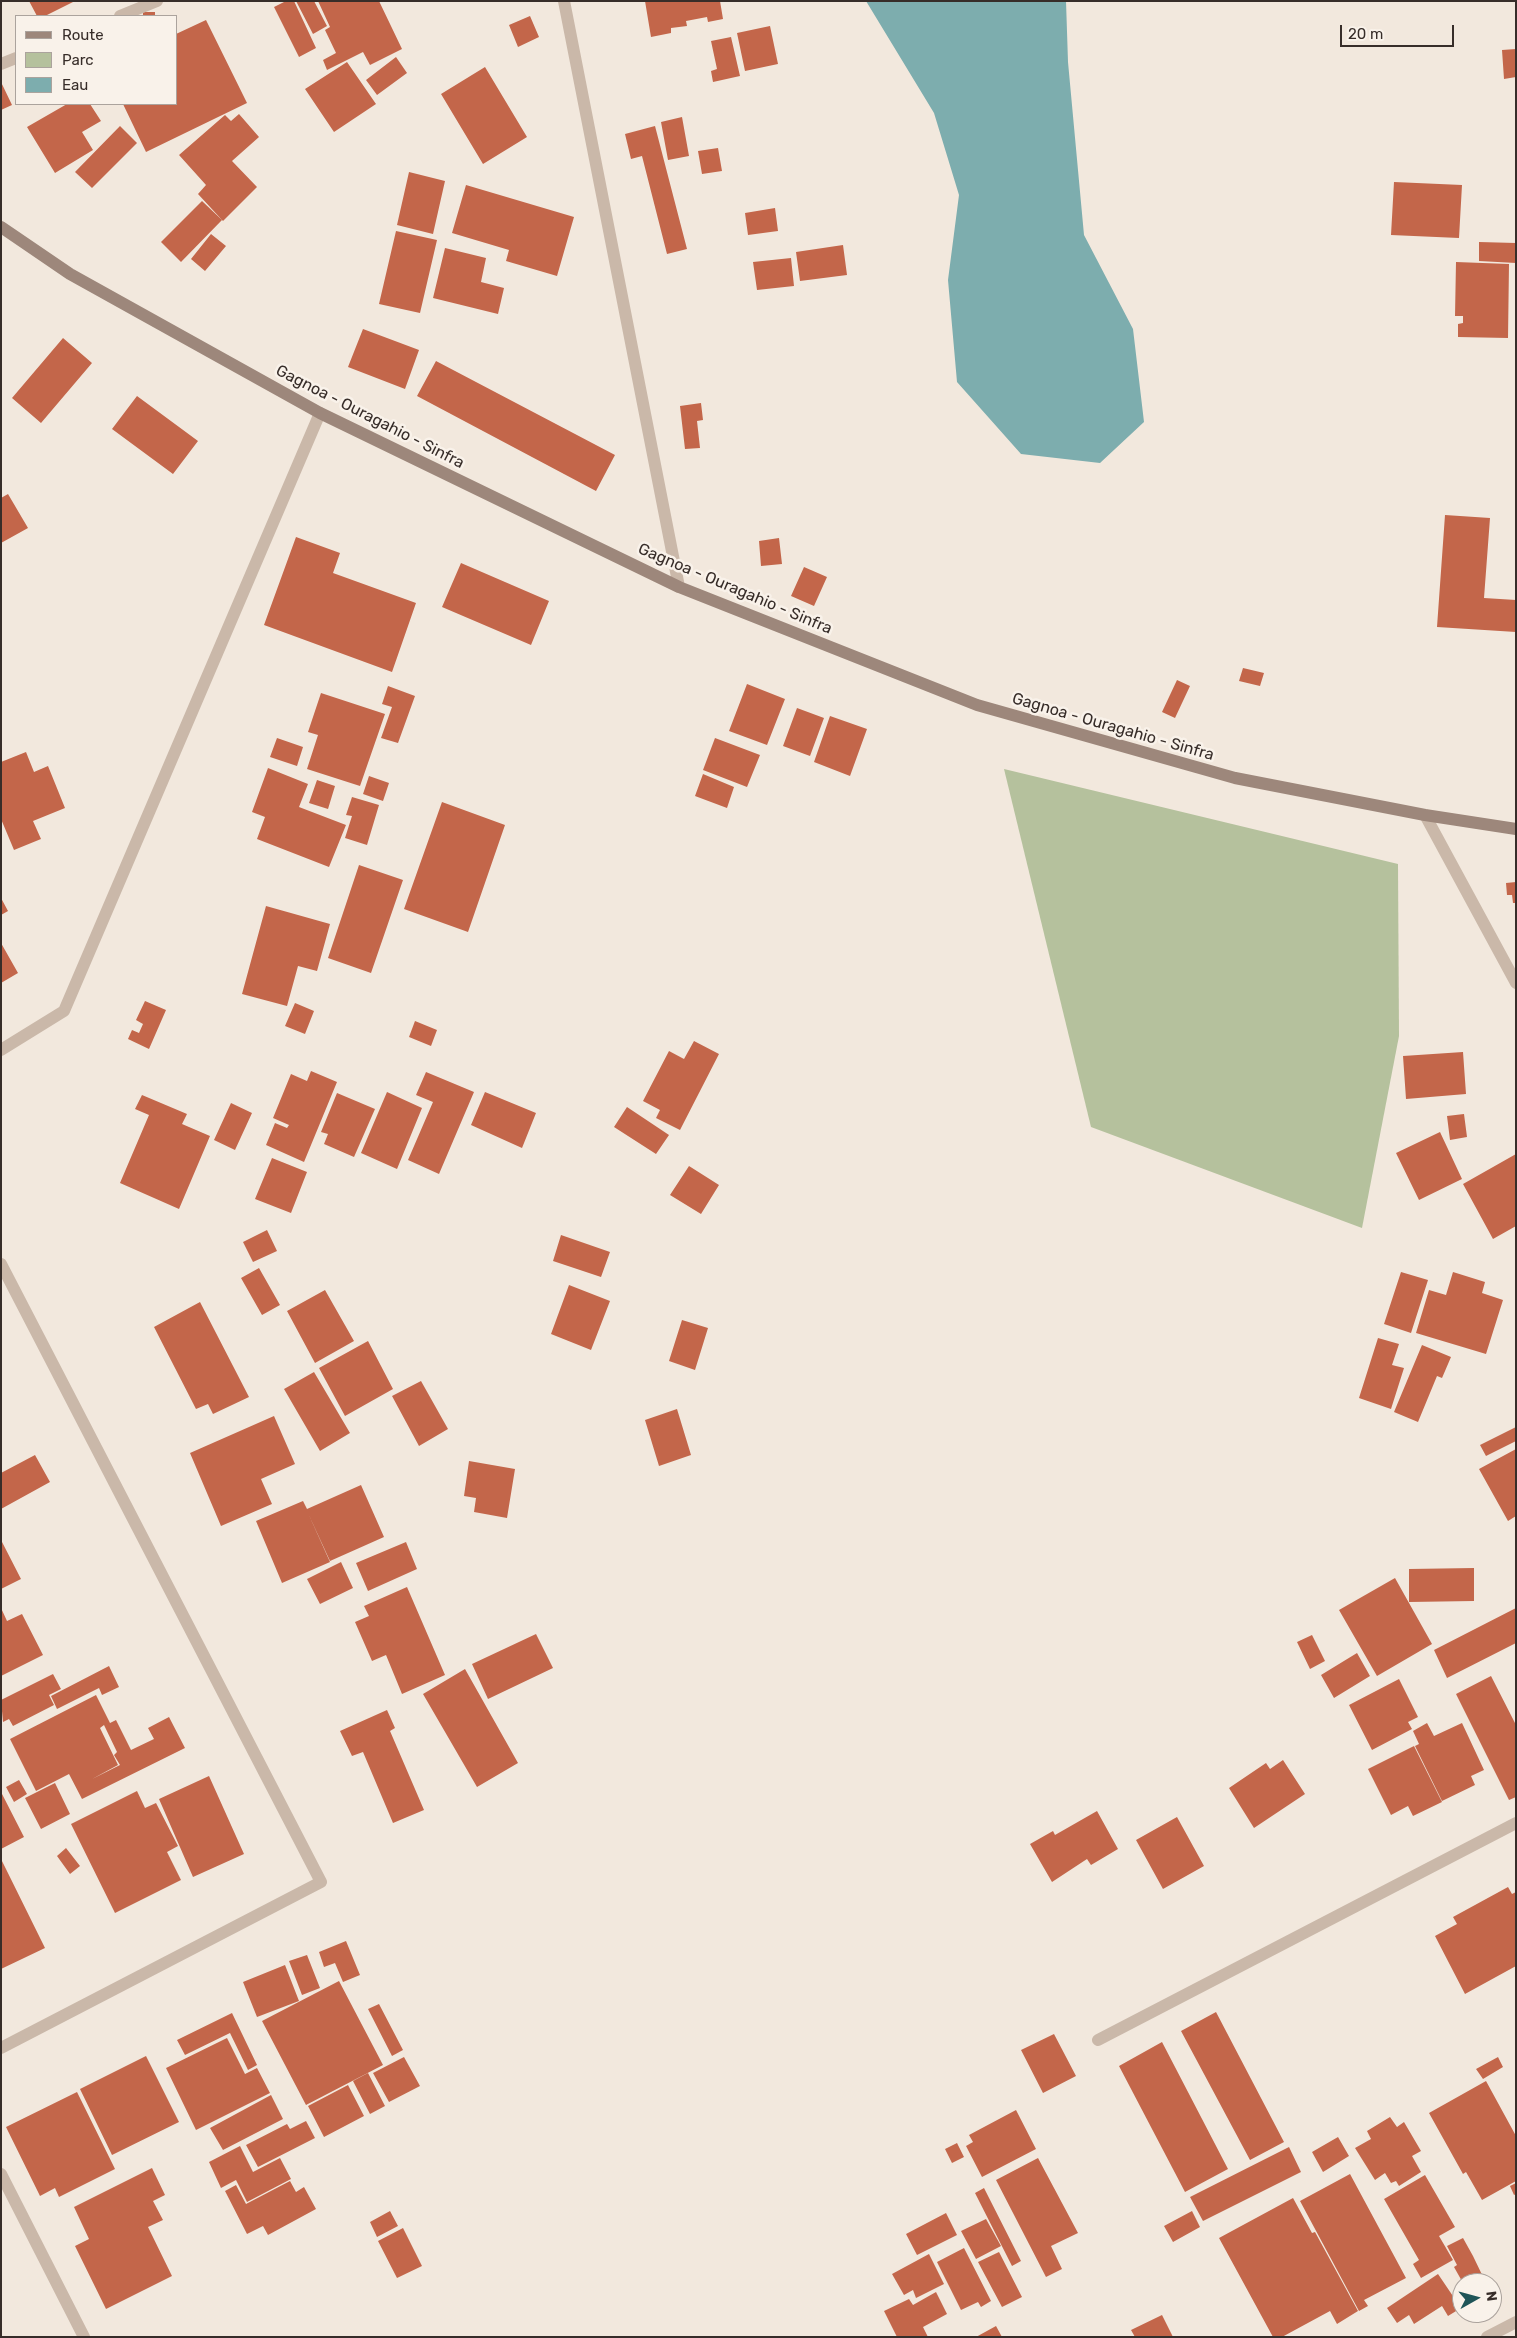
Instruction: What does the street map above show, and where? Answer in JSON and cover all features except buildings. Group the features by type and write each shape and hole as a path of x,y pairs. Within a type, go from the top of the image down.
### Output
{"main road":[{"name":"Gagnoa - Ouragahio - Sinfra","path":"1,227 70,274 320,413 679,586 977,705 1235,778 1425,815 1516,829"}],"street":[{"path":"122,15 157,1"},
{"path":"564,1 679,586"},
{"path":"1,64 15,58"},
{"path":"1,1050 64,1012 320,413"},
{"path":"1425,815 1516,983"},
{"path":"1,1264 322,1882 1,2048"},
{"path":"1098,2040 1516,1823"},
{"path":"1,2174 84,2337"},
{"path":"1487,2337 1516,2322"}],"green space":[{"path":"1004,769 1398,864 1399,1036 1362,1228 1091,1127"}],"water":[{"path":"866,1 1066,1 1068,62 1084,235 1133,329 1144,422 1100,463 1021,454 957,382 948,280 959,195 934,113"}]}
